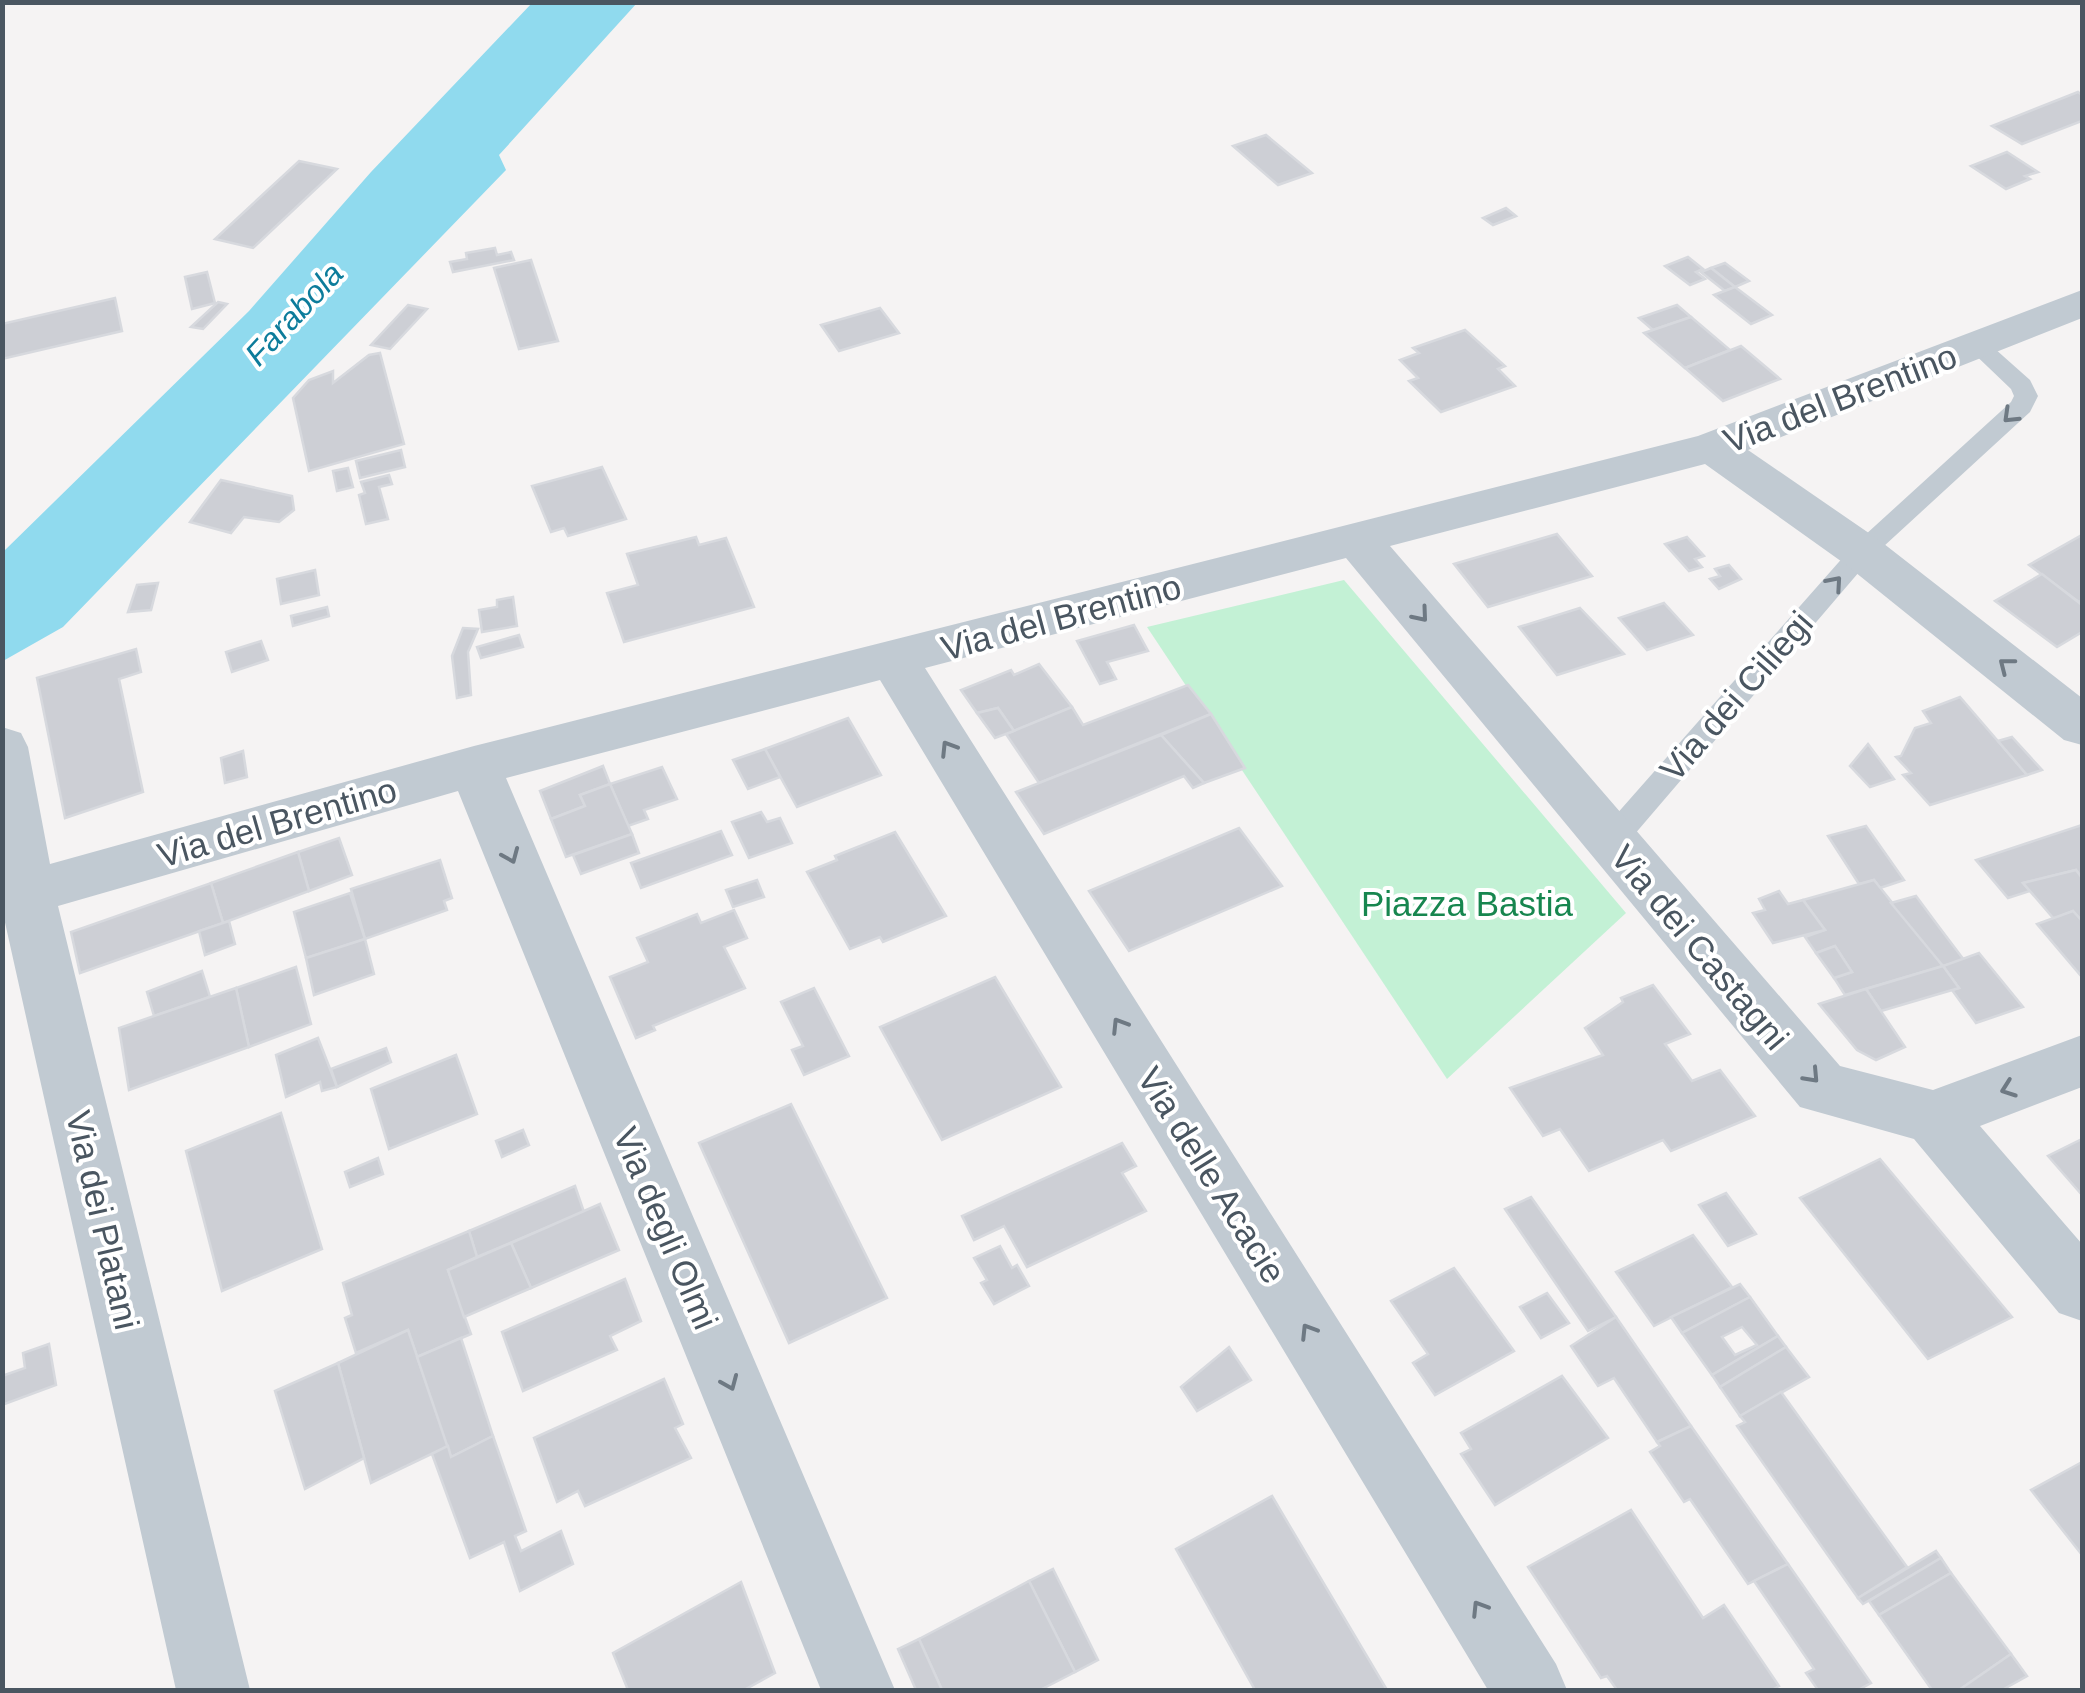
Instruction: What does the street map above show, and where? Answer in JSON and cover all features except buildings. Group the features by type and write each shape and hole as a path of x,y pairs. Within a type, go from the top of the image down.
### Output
{"street":[{"name":"Via del Brentino","path":"27,893 474,766 1712,447 2082,304"},
{"path":"1712,447 1862,552 2082,726"},
{"name":"Via dei Castagni","path":"1358,540 1820,1088 1933,1117"},
{"name":"Via delle Acacie","path":"894,660 1530,1690"},
{"name":"Via dei Platani","path":"2,747 27,893 212,1690"},
{"name":"Via degli Olmi","path":"474,766 858,1690"},
{"path":"2082,1061 1933,1117 2082,1291"}],"lane":[{"name":"Via dei Ciliegi","path":"1610,841 1862,552 2020,406 2026,396 2021,385 1977,345"}],"green space":[{"name":"Piazza Bastia","path":"1344,580 1626,913 1447,1079 1147,627"}],"water":[{"name":"Farabola","path":"532,3 637,3 499,155 506,170 63,627 3,661 3,552 249,311 371,172"}]}
